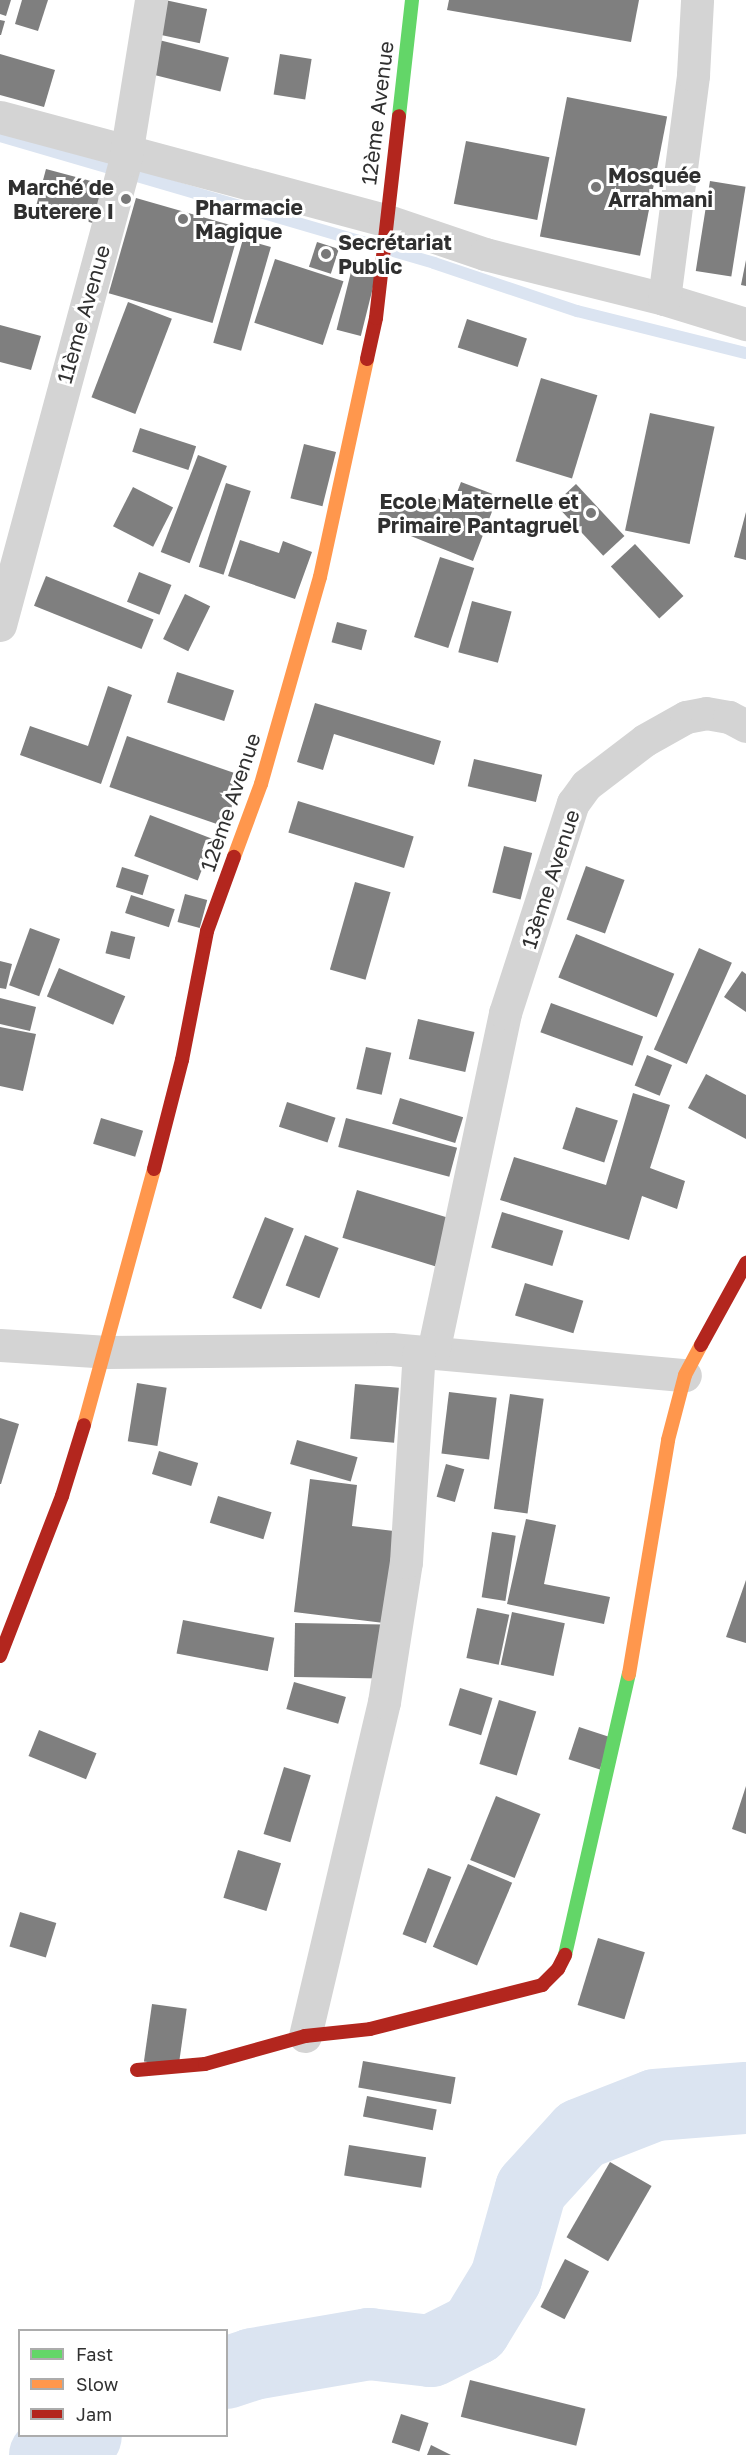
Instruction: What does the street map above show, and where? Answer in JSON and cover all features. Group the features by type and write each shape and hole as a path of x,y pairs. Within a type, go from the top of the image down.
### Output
{"street":[{"name":"11ème Avenue","path":"0,625 117,193 126,155 151,0"},
{"name":"12ème Avenue","path":"0,1656 62,1496 107,1352 182,1060 207,931 261,784 320,577 376,318 412,0"},
{"path":"664,299 693,75 698,0"},
{"path":"0,117 126,155 485,255 664,299 746,324"},
{"name":"13ème Avenue","path":"305,2036 384,1702 406,1563 426,1352 505,1013 560,835 573,802 586,785 645,740 686,717 706,713 729,717 746,726"},
{"path":"137,2070 205,2064 305,2036 370,2029 542,1985 558,1970 567,1950 623,1707 668,1440 685,1375 746,1263"},
{"path":"0,1345 107,1352 426,1352 685,1375"}],"building":[{"path":"0,0 11,0 6,16 0,14"},
{"path":"22,0 48,0 38,31 15,24"},
{"path":"165,0 207,9 200,43 158,34"},
{"path":"449,0 639,0 631,42 447,10"},
{"path":"0,20 5,21 1,35 0,35"},
{"path":"159,40 229,57 220,91 151,74"},
{"path":"0,54 55,70 44,107 0,95"},
{"path":"280,54 312,59 305,100 274,94"},
{"path":"567,97 667,116 640,256 540,236"},
{"path":"466,141 549,157 537,220 454,204"},
{"path":"46,169 104,185 94,223 36,208"},
{"path":"710,181 746,187 731,277 696,271"},
{"path":"136,198 240,228 213,323 109,293"},
{"path":"243,239 271,247 241,351 213,343"},
{"path":"317,242 339,249 331,274 309,267"},
{"path":"275,259 343,281 323,345 254,323"},
{"path":"354,260 378,266 361,336 337,330"},
{"path":"746,260 746,286 741,285"},
{"path":"128,302 172,319 135,414 91,397"},
{"path":"467,319 527,338 518,367 458,348"},
{"path":"0,325 41,336 31,370 0,362"},
{"path":"541,378 597,395 572,478 516,461"},
{"path":"650,413 715,427 690,544 625,530"},
{"path":"140,428 196,446 188,470 132,452"},
{"path":"304,444 336,452 322,506 290,498"},
{"path":"198,455 227,466 190,563 161,552"},
{"path":"461,482 498,496 473,561 376,522 388,492 431,509 436,498 453,503"},
{"path":"226,483 251,491 224,575 199,567"},
{"path":"576,484 624,536 603,556 555,504"},
{"path":"133,487 173,507 153,547 113,526"},
{"path":"746,512 746,560 734,557"},
{"path":"240,540 279,553 283,541 312,552 295,599 228,576"},
{"path":"635,544 683,596 659,618 611,567"},
{"path":"440,557 474,568 448,648 414,637"},
{"path":"139,572 171,585 159,615 127,602"},
{"path":"46,576 154,619 142,649 34,606"},
{"path":"185,594 210,606 188,651 163,639"},
{"path":"472,601 512,612 498,663 458,652"},
{"path":"337,622 367,630 362,650 332,642"},
{"path":"177,672 234,691 224,721 167,702"},
{"path":"108,686 132,695 101,784 20,755 30,726 88,746"},
{"path":"315,703 441,741 434,765 334,734 323,770 297,762"},
{"path":"127,736 242,776 225,827 109,787"},
{"path":"474,759 542,775 536,802 468,786"},
{"path":"298,801 414,836 404,868 288,833"},
{"path":"150,815 213,839 198,880 134,856"},
{"path":"504,846 532,853 521,900 492,893"},
{"path":"586,866 625,880 605,934 567,920"},
{"path":"122,867 149,875 143,895 116,887"},
{"path":"355,882 391,892 365,980 330,969"},
{"path":"185,894 207,900 200,928 177,922"},
{"path":"131,895 175,909 169,927 125,913"},
{"path":"30,928 60,939 39,996 9,985"},
{"path":"111,931 135,937 130,959 105,953"},
{"path":"576,934 674,974 657,1017 558,978"},
{"path":"699,948 732,963 687,1064 654,1049"},
{"path":"0,961 12,964 6,989 0,988"},
{"path":"59,968 125,996 113,1025 47,997"},
{"path":"742,971 746,974 746,1012 724,997"},
{"path":"0,998 36,1007 30,1031 0,1024"},
{"path":"551,1003 643,1037 632,1066 540,1032"},
{"path":"418,1019 475,1032 465,1072 409,1059"},
{"path":"0,1027 36,1034 23,1091 0,1086"},
{"path":"366,1047 391,1053 382,1095 356,1089"},
{"path":"647,1055 672,1065 660,1096 635,1086"},
{"path":"706,1074 746,1095 746,1139 688,1108"},
{"path":"633,1093 670,1105 650,1168 685,1181 677,1209 642,1196 629,1240 500,1200 514,1157 606,1185"},
{"path":"400,1098 463,1117 455,1143 392,1124"},
{"path":"287,1102 336,1118 327,1142 279,1127"},
{"path":"576,1107 618,1121 604,1162 562,1149"},
{"path":"101,1118 143,1131 135,1157 93,1144"},
{"path":"346,1118 457,1148 449,1177 338,1147"},
{"path":"357,1190 450,1218 435,1266 342,1238"},
{"path":"502,1212 563,1231 552,1266 491,1247"},
{"path":"265,1217 294,1229 261,1309 232,1298"},
{"path":"305,1235 339,1248 319,1298 286,1285"},
{"path":"525,1283 583,1301 573,1333 515,1316"},
{"path":"137,1383 167,1388 157,1446 128,1441"},
{"path":"355,1384 399,1388 394,1443 350,1439"},
{"path":"449,1392 497,1398 489,1459 441,1454"},
{"path":"510,1394 544,1399 528,1514 494,1509"},
{"path":"0,1418 19,1424 1,1484 0,1484"},
{"path":"297,1440 358,1457 351,1481 290,1464"},
{"path":"159,1451 198,1463 191,1486 152,1474"},
{"path":"446,1464 464,1469 455,1502 437,1497"},
{"path":"310,1479 357,1485 352,1526 394,1531 384,1623 294,1612"},
{"path":"218,1496 272,1512 263,1539 210,1523"},
{"path":"526,1519 556,1525 544,1584 610,1597 604,1624 507,1604"},
{"path":"492,1532 516,1536 505,1601 482,1597"},
{"path":"746,1580 746,1643 726,1637"},
{"path":"477,1608 509,1615 499,1665 466,1658"},
{"path":"512,1612 565,1623 554,1676 501,1665"},
{"path":"183,1620 274,1638 268,1671 177,1653"},
{"path":"295,1623 383,1625 382,1679 294,1677"},
{"path":"294,1682 346,1697 338,1724 286,1709"},
{"path":"460,1688 493,1698 481,1735 449,1725"},
{"path":"499,1700 536,1711 517,1775 479,1764"},
{"path":"579,1727 610,1737 600,1770 568,1759"},
{"path":"39,1730 96,1753 86,1779 29,1756"},
{"path":"284,1767 311,1775 290,1842 264,1834"},
{"path":"746,1786 746,1834 732,1829"},
{"path":"496,1796 541,1814 515,1878 470,1860"},
{"path":"238,1850 281,1863 266,1911 223,1898"},
{"path":"468,1864 512,1883 477,1966 433,1947"},
{"path":"428,1868 451,1877 426,1943 403,1934"},
{"path":"20,1912 56,1923 46,1958 9,1946"},
{"path":"598,1938 645,1952 624,2019 578,2005"},
{"path":"152,2004 187,2009 179,2066 144,2061"},
{"path":"363,2061 456,2077 451,2104 358,2088"},
{"path":"367,2096 437,2110 433,2130 363,2117"},
{"path":"349,2145 426,2157 421,2188 344,2176"},
{"path":"610,2162 652,2186 608,2261 566,2237"},
{"path":"565,2259 589,2271 565,2319 540,2307"},
{"path":"470,2380 585,2409 576,2446 461,2417"},
{"path":"401,2414 429,2423 419,2451 392,2443"},
{"path":"431,2445 451,2455 427,2455"}],"waterway":[{"path":"0,136 434,263 577,311 746,353"},
{"path":"228,2372 253,2364 369,2344 431,2351 475,2329 506,2278 531,2189 581,2134 655,2105 746,2098"},
{"path":"45,2455 84,2437"}],"traffic: fast":[{"path":"399,116 412,0"},
{"path":"565,1955 629,1674"}],"traffic: slow":[{"path":"234,857 261,784 320,577 367,359"},
{"path":"84,1425 154,1169"},
{"path":"629,1674 668,1440 685,1375 701,1345"}],"traffic: jam":[{"path":"367,359 376,318 399,116"},
{"path":"154,1169 182,1060 207,931 234,857"},
{"path":"701,1345 746,1263"},
{"path":"0,1656 62,1496 84,1425"},
{"path":"137,2070 205,2064 305,2036 370,2029 542,1985 558,1969 565,1955"}],"place":[{"name":"Mosquée Arrahmani","path":"596,187"},
{"name":"Marché de Buterere I","path":"126,199"},
{"name":"Pharmacie Magique","path":"183,219"},
{"name":"Secrétariat Public","path":"326,254"},
{"name":"Ecole Maternelle et Primaire Pantagruel","path":"591,513"}]}
